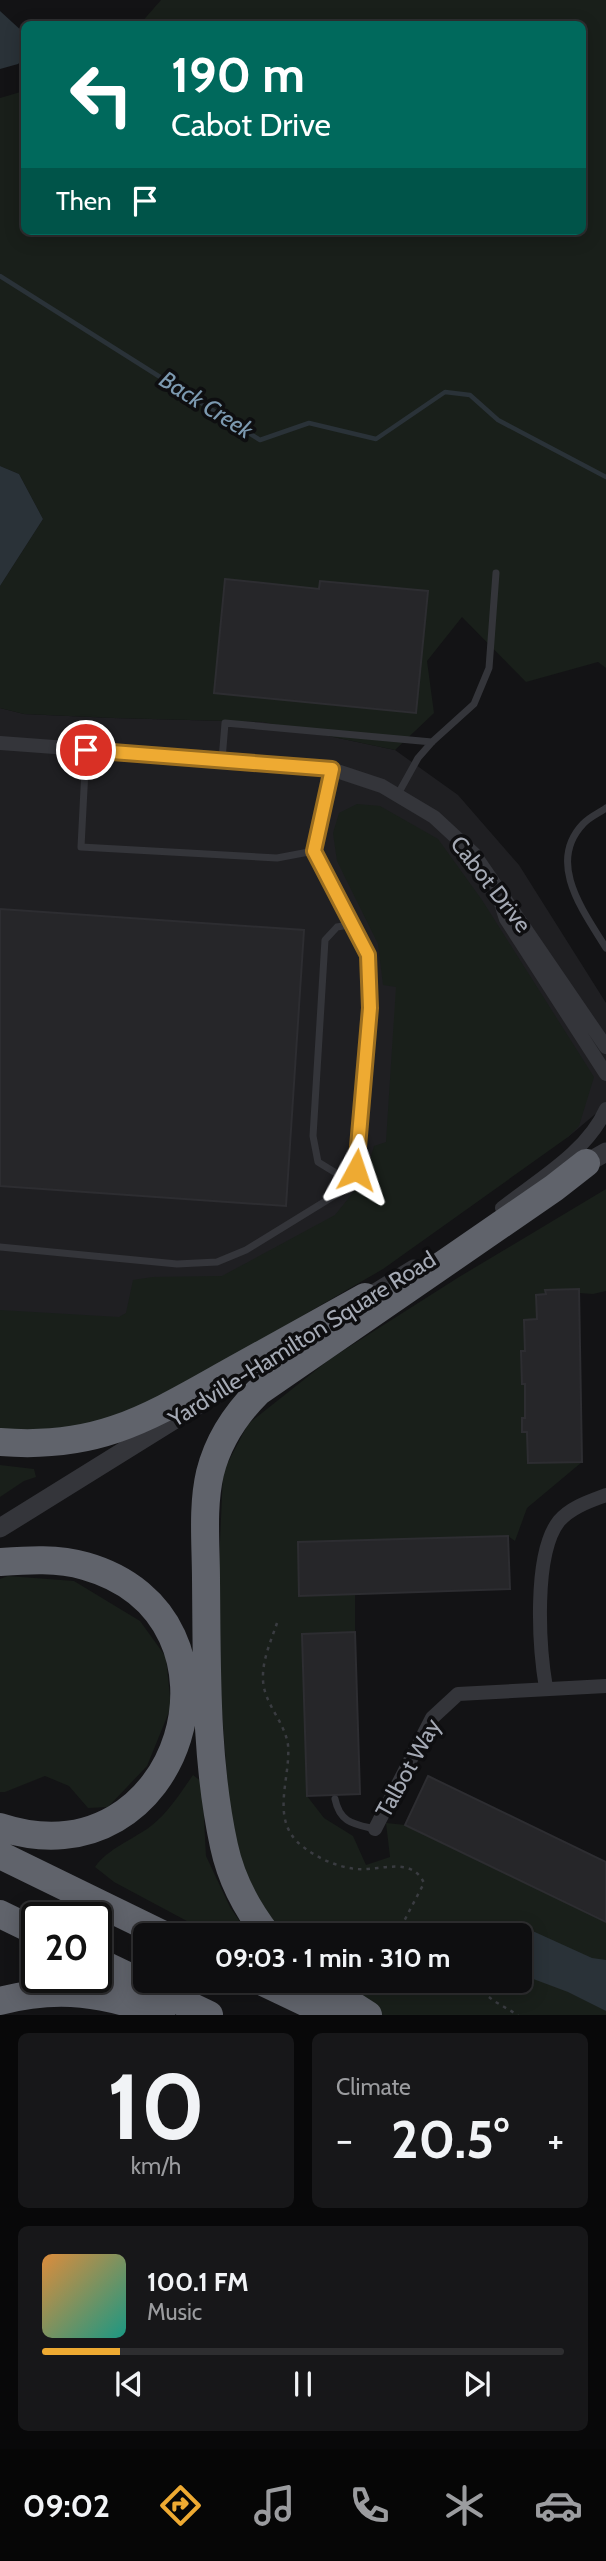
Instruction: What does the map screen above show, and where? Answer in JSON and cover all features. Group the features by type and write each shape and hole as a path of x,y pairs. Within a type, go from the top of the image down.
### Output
{"highway":[{"path":"259,1923 242,1897 223,1846 213,1770 206,1651 206,1499 216,1453 241,1410 258,1391 596,1158"},
{"path":"0,1442 50,1443 86,1438 144,1420 398,1279"},
{"path":"0,1562 35,1560 72,1563 105,1573 124,1583 150,1607 171,1636 180,1658 185,1704 177,1746 168,1765 138,1802 118,1816 97,1826 50,1835 28,1834 0,1826"},
{"path":"0,1855 139,1923"},
{"path":"0,1914 21,1924"},
{"path":"112,1969 209,2015"},
{"path":"0,2001 48,1992 78,1992 132,2003 161,2015"},
{"path":"286,1993 331,2015"},
{"path":"334,1993 368,2015"}],"street":[{"name":"Cabot Drive","path":"0,743 332,769 398,794 455,834 493,880 606,1047"},
{"path":"493,880 506,919 606,1074"},
{"path":"479,1227 585,1142 597,1128 606,1109"},
{"name":"Yardville-Hamilton Square Road","path":"0,1528 479,1227 596,1158"},
{"path":"546,1688 542,1663 542,1561 547,1542 560,1519 581,1504 606,1495"},
{"name":"Talbot Way","path":"375,1829 432,1718 458,1694 472,1691 606,1686"}],"lane":[{"path":"398,794 418,758 474,704 489,668 496,573"},
{"path":"222,760 225,723 432,742"},
{"path":"86,750 81,847 277,858 314,851"},
{"path":"0,1247 177,1264 217,1262 246,1250 342,1191 349,1181 356,1170 370,1008 368,955 314,851 332,769"},
{"path":"606,808 584,823 569,844 568,877 577,900 606,948"},
{"path":"349,1181 318,1162 313,1136 325,940 337,928 354,924"},
{"path":"335,1799 342,1818 350,1823 375,1829"}],"path":[{"path":"484,1993 518,2015"}],"shaded area":[{"path":"161,0 606,0 606,668 598,662 526,682 462,617 427,661 434,713 395,750 263,722 24,714 0,708 0,586 43,519 19,474 0,466 0,98 21,92 21,235 586,235 586,21 143,21"},
{"path":"0,11 21,30 21,61 0,69"},
{"path":"0,466 19,474 43,519 0,586"},
{"path":"0,708 24,714 263,722 395,750 458,795 519,865 606,1003 606,1105 568,1137 0,1400"},
{"path":"357,804 380,806 438,839 482,900 594,1077 579,1126 568,1137 383,1269 139,1411 80,1432 0,1431 0,1310 119,1317 126,1313 133,1280 222,1276 335,1215 364,1179 374,1146 386,1142 396,987 383,985 378,944 337,861 333,833 339,813"},
{"path":"606,1189 606,1291 593,1294 579,1293 578,1289 546,1290 546,1294 536,1295 538,1319 524,1320 525,1351 521,1351 521,1363 526,1371 521,1371 522,1384 526,1384 527,1418 522,1418 542,1463 582,1462 527,1508 515,1541 508,1536 298,1543 300,1596 355,1594 355,1632 302,1634 307,1796 324,1818 353,1836 366,1865 390,1857 386,1823 405,1825 606,1922 606,2015 381,2015 346,1993 532,1993 532,1923 270,1923 233,1854 216,1634 223,1472 248,1424 330,1359 459,1277"},
{"path":"0,1465 34,1469 36,1477 24,1481 0,1497"},
{"path":"8,1576 74,1581 140,1621 166,1657 171,1707 147,1766 108,1807 88,1808 69,1786 45,1776 0,1792 0,1579"},
{"path":"193,1775 202,1782 206,1856 230,1907 241,1923 191,1923 114,1882 95,1867 114,1850 157,1821"},
{"path":"532,1931 592,1958 606,1960 606,2011 568,1992 532,1978"}],"building":[{"path":"225,579 319,589 320,581 428,591 416,713 214,693"},
{"path":"0,909 304,930 286,1206 0,1186"},
{"path":"579,1289 582,1462 528,1463 527,1432 522,1432 522,1418 525,1418 521,1351 525,1351 524,1320 537,1319 536,1295 546,1294 545,1290"},
{"path":"508,1536 510,1589 299,1596 298,1542"},
{"path":"355,1632 360,1794 307,1796 302,1634"},
{"path":"428,1776 606,1862 606,1922 405,1825"}],"waterway":[{"name":"Back Creek","path":"0,276 260,440 309,423 376,439 445,392 470,395 498,420 606,477"}],"route":[{"path":"86,750 332,769 314,851 353,921 368,955 370,1008 356,1170"}]}
